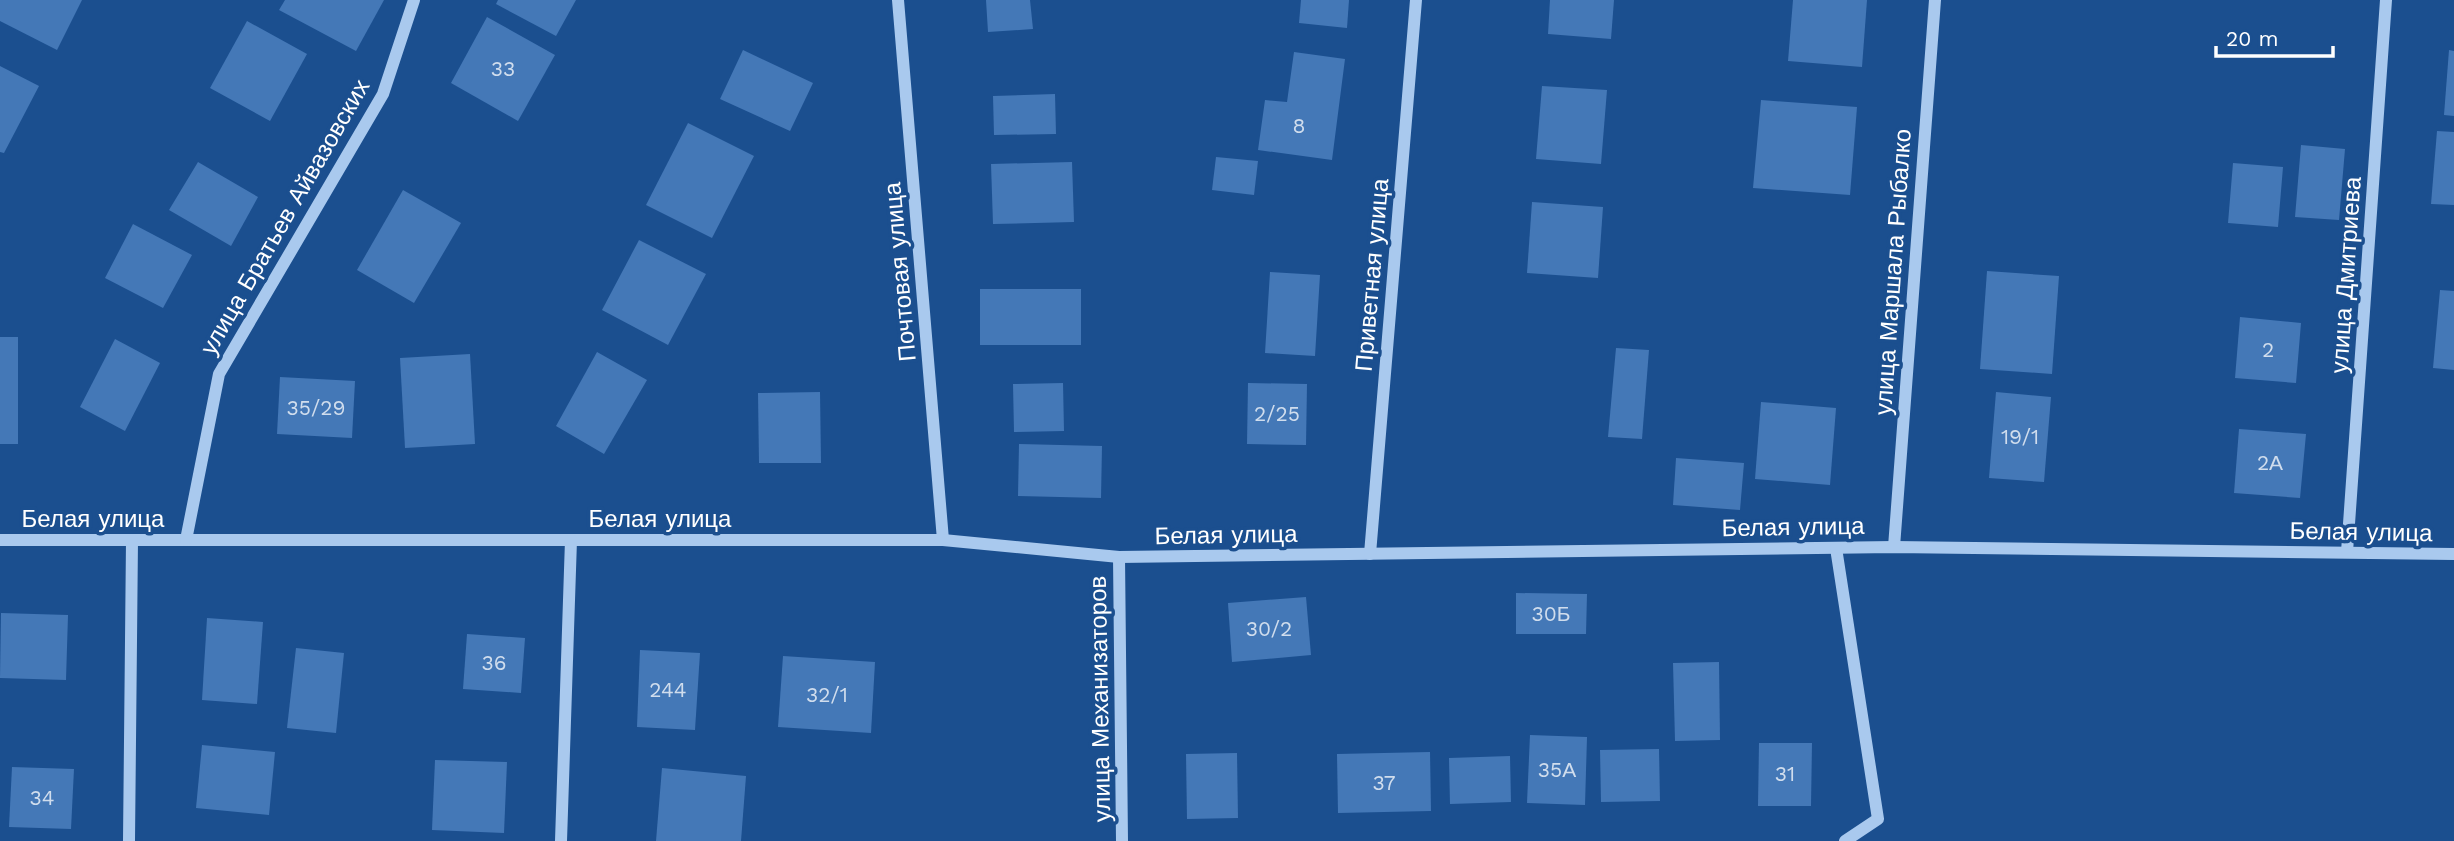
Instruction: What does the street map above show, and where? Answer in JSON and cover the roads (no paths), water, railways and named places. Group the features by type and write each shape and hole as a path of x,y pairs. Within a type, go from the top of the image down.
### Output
{"street":[{"name":"улица Братьев Айвазовских","path":"186,540 219,374 383,94 414,0"},
{"name":"Почтовая улица","path":"898,0 943,540"},
{"name":"Приветная улица","path":"1370,554 1416,0"},
{"name":"улица Маршала Рыбалко","path":"1894,547 1935,0"},
{"name":"улица Дмитриева","path":"2347,552 2386,0"},
{"name":"Белая улица","path":"0,540 943,540 1119,557 1894,547 2454,554"},
{"path":"129,841 131,540"},
{"path":"561,841 571,540"},
{"path":"1836,548 1878,820 1845,841"},
{"name":"улица Механизаторов","path":"1119,557 1122,841"}]}
